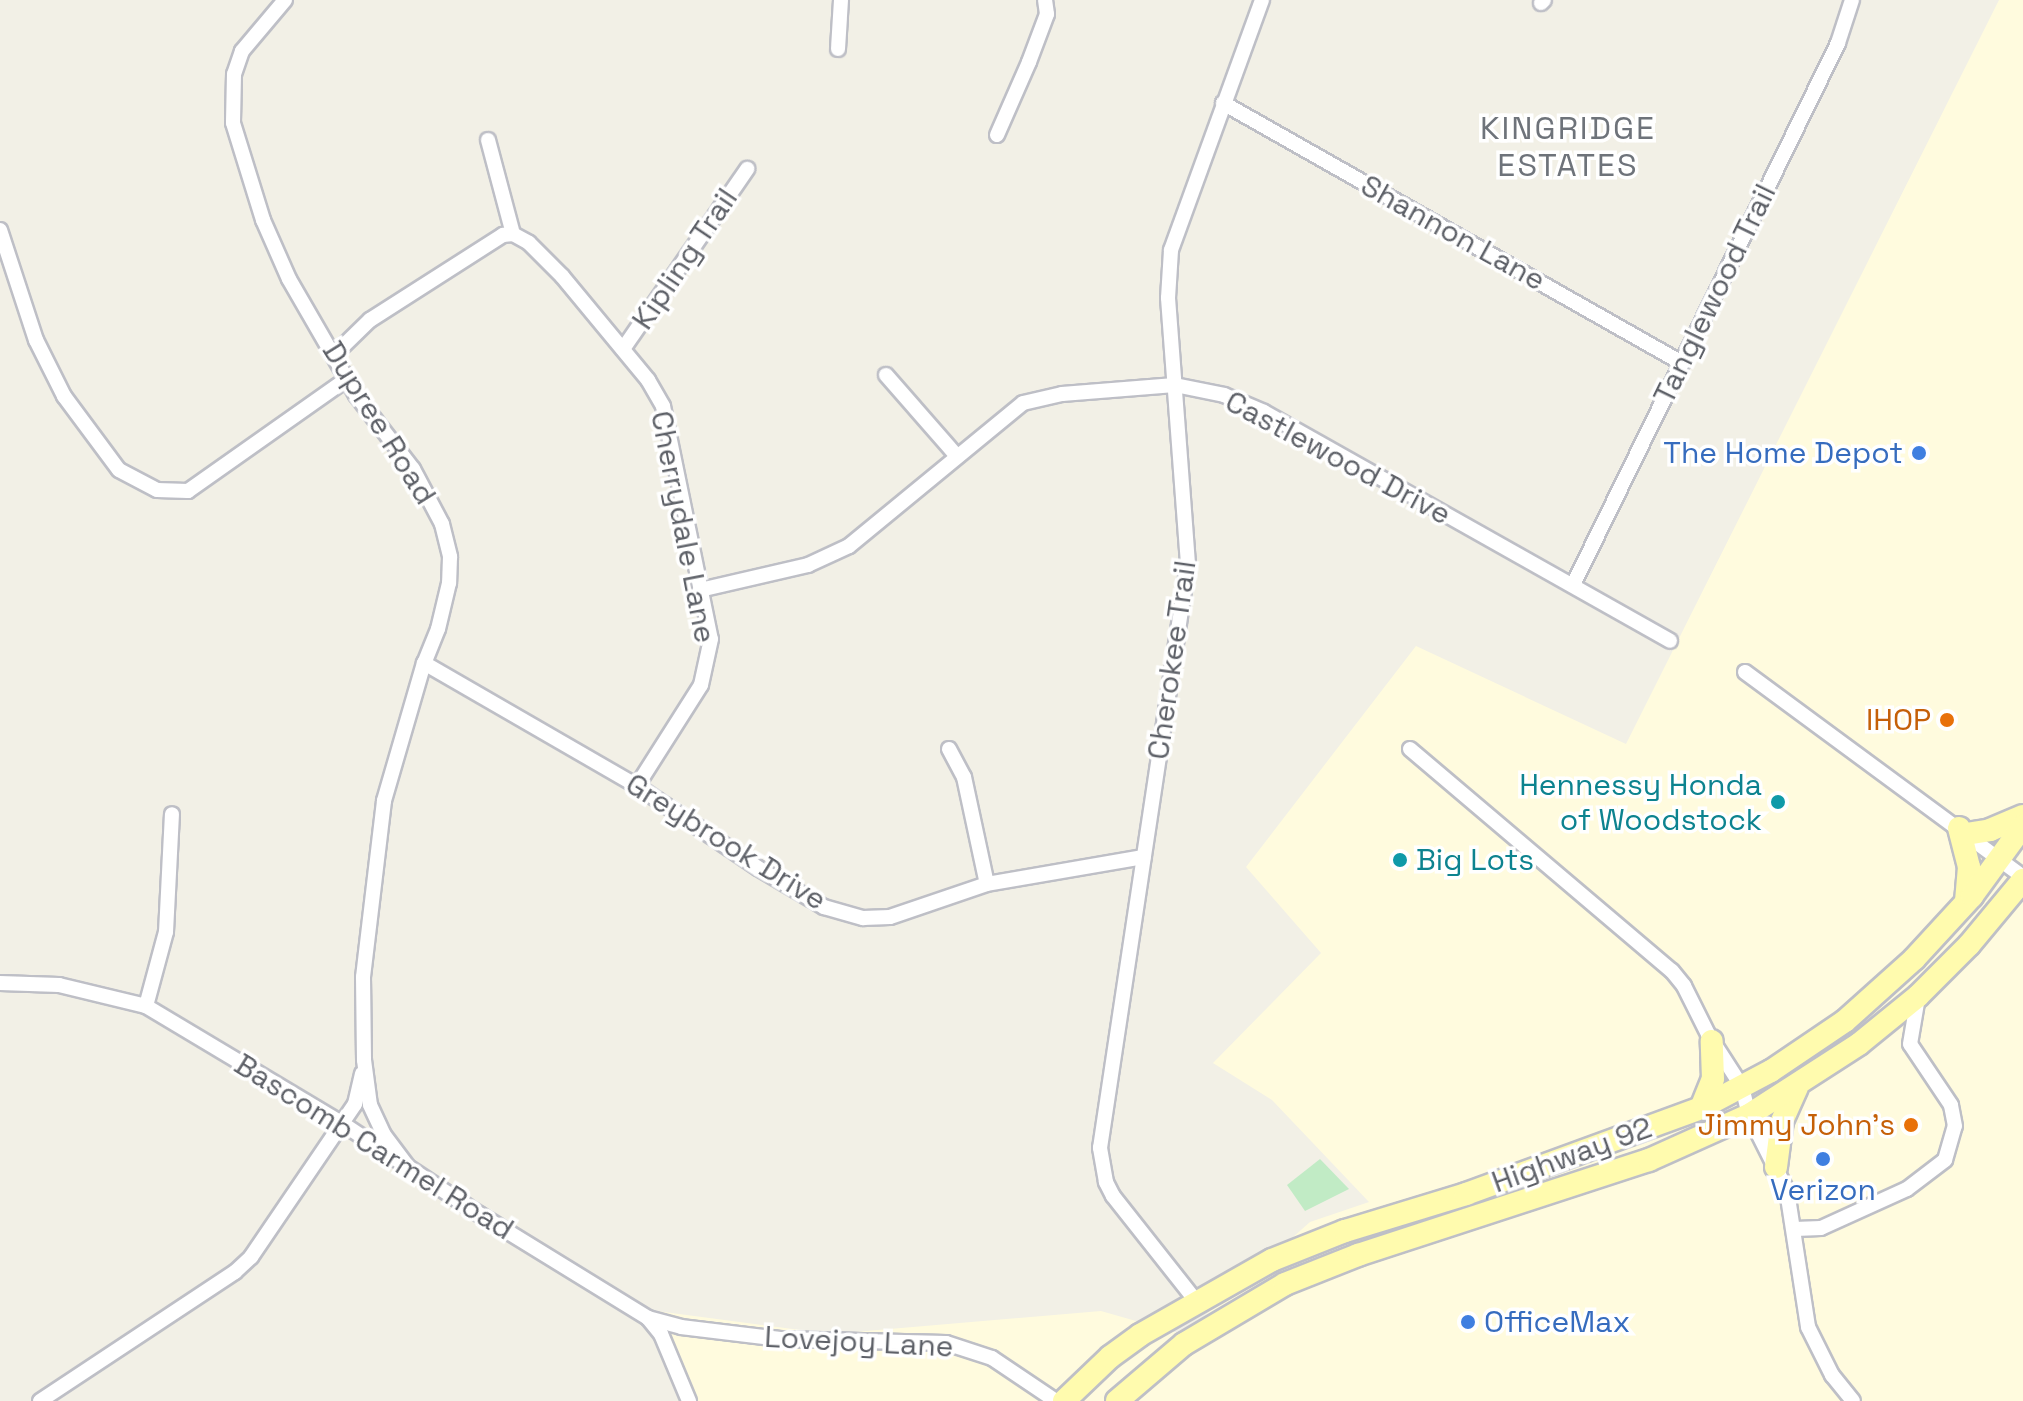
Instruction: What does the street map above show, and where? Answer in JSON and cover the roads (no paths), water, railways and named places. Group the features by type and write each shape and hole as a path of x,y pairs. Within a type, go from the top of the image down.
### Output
{"main road":[{"path":"1966,903 1969,867 1962,831 1990,830 2023,816"},
{"name":"Highway 92","path":"1064,1401 1110,1357 1196,1301 1309,1245 1466,1194 1701,1108 1742,1087 1819,1040 1865,1005 1966,903 2023,826"},
{"name":"Highway 92","path":"1117,1401 1184,1344 1285,1284 1358,1255 1649,1160 1749,1115 1797,1087 1868,1038 1918,996 1969,945 2023,879"},
{"path":"1701,1108 1713,1079 1712,1041"},
{"path":"1776,1167 1782,1121 1797,1087"}],"street":[{"name":"Dupree Road","path":"285,0 242,51 234,74 233,123 263,220 289,279 347,379 413,469 442,524 450,557 449,583 438,629 424,663 384,801 363,977 364,1060 370,1105 384,1135 411,1171"},
{"path":"838,49 841,0"},
{"path":"997,135 1047,14 1045,0"},
{"name":"Cherokee Trail","path":"1196,1301 1113,1196 1102,1167 1104,1107 1188,564 1168,298 1171,250 1262,0"},
{"name":"Tanglewood Trail","path":"1573,585 1838,43 1852,0"},
{"name":"Shannon Lane","path":"1223,103 1682,363"},
{"path":"335,354 370,320 503,235 513,234 488,140"},
{"name":"Kipling Trail","path":"623,349 747,169"},
{"path":"0,230 36,340 64,396 97,445 119,470 157,490 188,491 347,379"},
{"name":"Cherrydale Lane","path":"513,234 529,243 562,276 623,349 663,406 711,639 707,668 689,705 637,786"},
{"path":"886,375 957,456"},
{"name":"Castlewood Drive","path":"700,590 787,571 830,557 868,532 1023,403 1062,394 1175,385 1224,395 1264,412 1670,641"},
{"name":"Greybrook Drive","path":"424,663 637,786 758,868 824,907 863,918 890,917 987,884 1144,857"},
{"path":"1745,672 2001,859 2023,879"},
{"path":"949,749 964,777 987,884"},
{"path":"1410,749 1672,971 1684,986 1712,1041 1742,1087 1749,1115 1787,1191 1808,1327 1832,1375 1853,1401"},
{"path":"146,1006 166,932 172,814"},
{"name":"Bascomb Carmel Road","path":"0,983 59,985 146,1006 348,1128 411,1171 648,1318 661,1334 689,1401"},
{"path":"1795,1229 1821,1228 1907,1189 1945,1160 1955,1126 1951,1105 1910,1044 1918,996"},
{"name":"Dupree Road","path":"348,1128 364,1060"},
{"path":"40,1401 235,1272 272,1229 348,1128 365,1120 370,1105"},
{"name":"Lovejoy Lane","path":"648,1318 681,1327 780,1339 946,1343 992,1358 1056,1401"}],"place":[{"name":"The Home Depot","path":"1919,453"},
{"name":"IHOP","path":"1947,720"},
{"name":"Hennessy Honda of Woodstock","path":"1778,802"},
{"name":"Big Lots","path":"1400,860"},
{"name":"Jimmy John's","path":"1911,1125"},
{"name":"Verizon","path":"1823,1159"},
{"name":"OfficeMax","path":"1468,1322"}],"district":[{"name":"KINGRIDGE ESTATES","path":"1568,148"}]}
